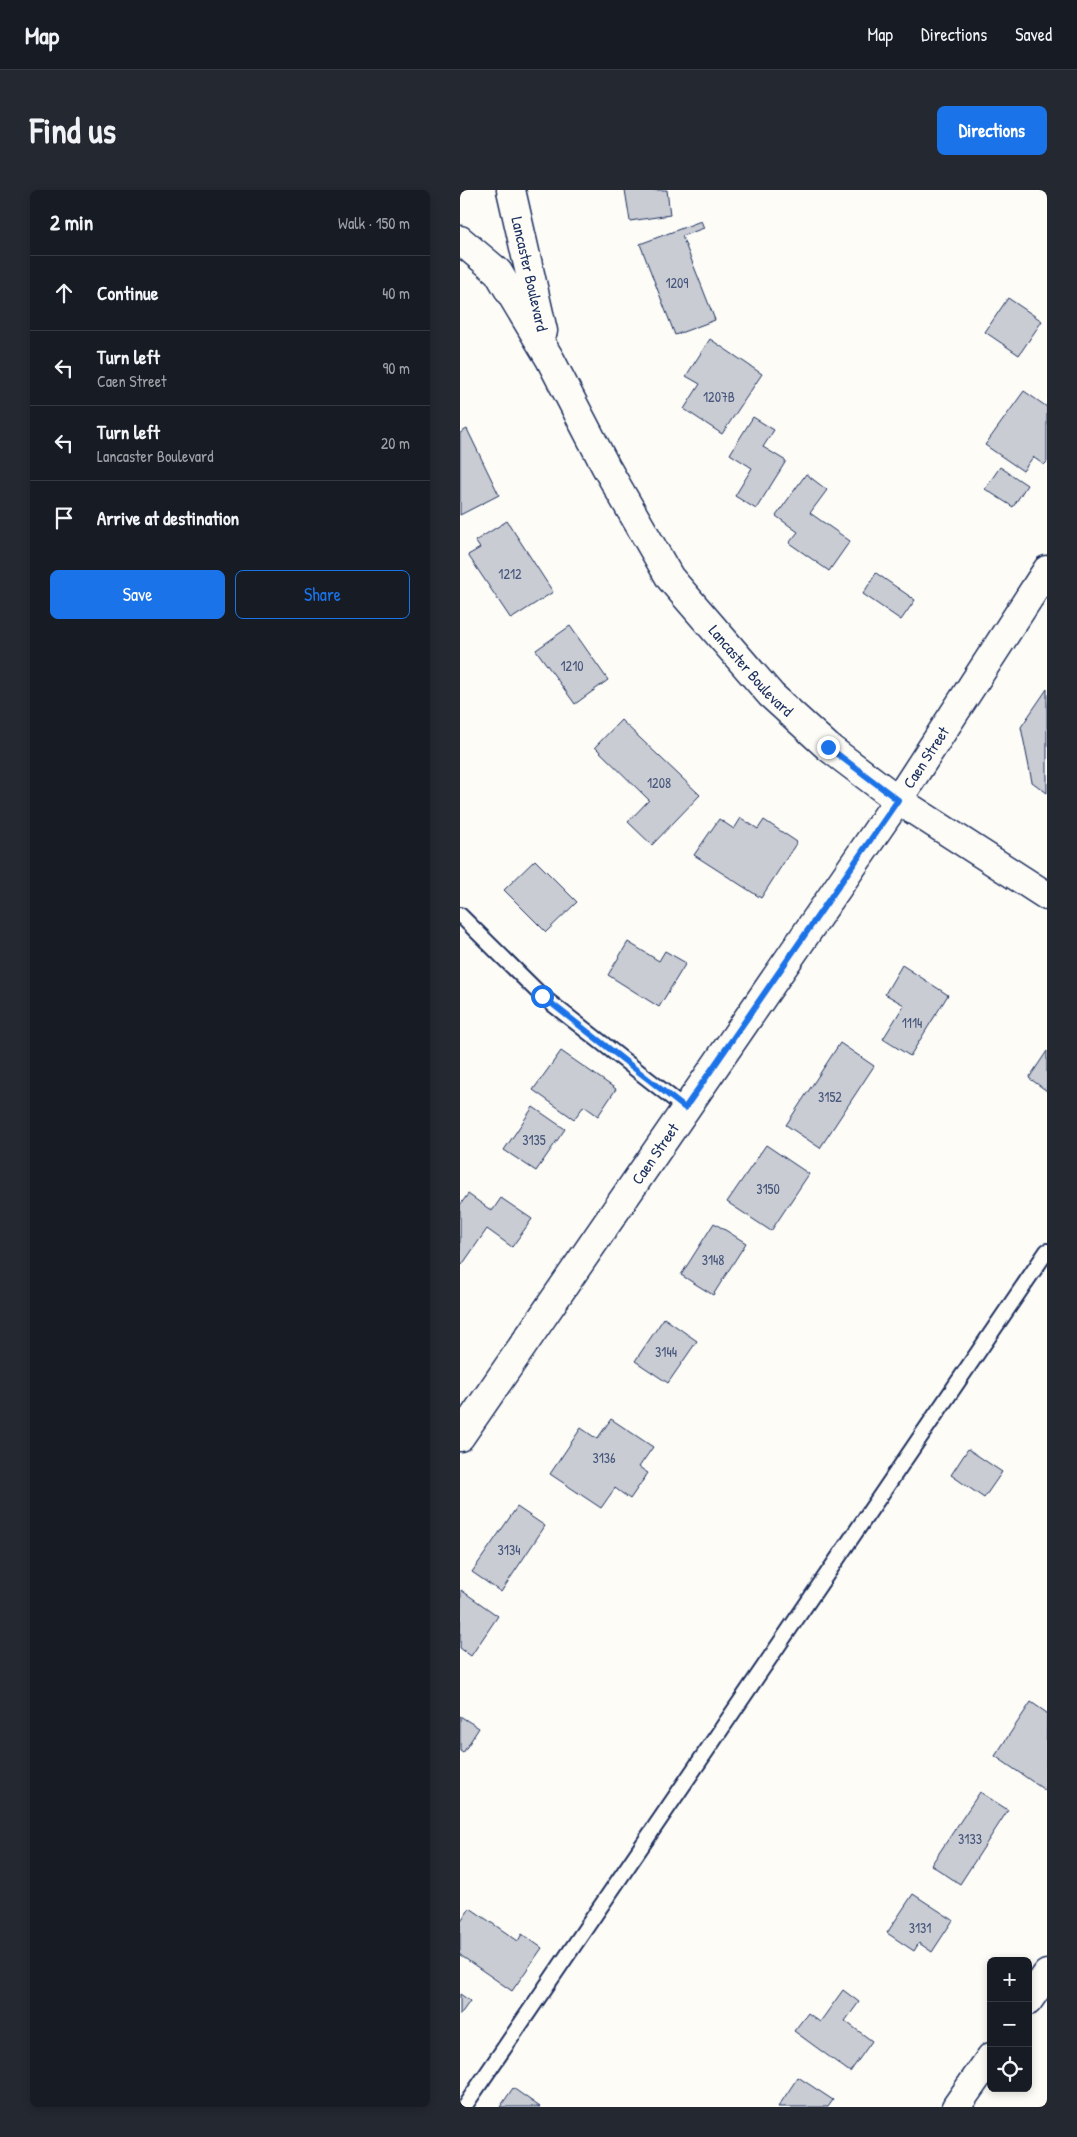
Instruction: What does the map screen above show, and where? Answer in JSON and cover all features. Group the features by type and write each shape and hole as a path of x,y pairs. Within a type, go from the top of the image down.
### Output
{"street":[{"name":"Lancaster Boulevard","path":"511,190 525,260 550,359"},
{"name":"Lancaster Boulevard","path":"460,240 498,272 550,359 606,467 670,578 771,695 828,747 898,800 1047,896"},
{"name":"Caen Street","path":"460,1437 898,800 1047,570"},
{"path":"1032,1996 1047,1974"},
{"path":"956,2107 987,2062"}],"lane":[{"path":"460,916 542,996 685,1108"},
{"path":"464,2107 1047,1251"}],"building":[{"path":"625,190 667,190 670,215 630,221"},
{"path":"701,221 704,228 682,236 715,320 675,335 640,244"},
{"path":"1008,298 1042,321 1019,355 985,332"},
{"path":"710,339 762,374 722,434 684,409 700,384 686,376"},
{"path":"1024,391 1047,407 1047,462 1044,465 1033,457 1023,471 985,445"},
{"path":"753,417 774,430 763,447 786,461 756,509 735,496 752,468 730,454"},
{"path":"467,429 499,495 460,515 460,433"},
{"path":"1000,467 1027,485 1013,507 985,489"},
{"path":"806,474 827,490 810,513 850,541 829,571 789,543 798,532 776,516"},
{"path":"507,521 553,592 511,619 468,555 480,548 475,541"},
{"path":"876,573 915,600 901,620 863,594"},
{"path":"570,626 608,680 575,704 536,650"},
{"path":"1047,689 1047,793 1032,782 1021,727"},
{"path":"621,720 700,795 652,845 628,822 649,800 595,747"},
{"path":"741,818 758,829 764,820 797,842 761,898 694,855 719,819 734,829"},
{"path":"535,860 577,902 546,932 504,890"},
{"path":"628,942 659,961 665,951 686,963 659,1007 608,975"},
{"path":"902,965 948,995 910,1056 883,1039 904,1005 885,994"},
{"path":"840,1043 874,1066 820,1148 786,1125"},
{"path":"561,1051 616,1089 598,1116 584,1106 574,1119 533,1090"},
{"path":"1047,1051 1047,1091 1029,1078"},
{"path":"533,1107 565,1129 536,1171 504,1150"},
{"path":"766,1145 809,1174 771,1231 727,1202"},
{"path":"468,1194 492,1211 501,1198 532,1219 512,1247 487,1229 462,1265 460,1264 460,1205"},
{"path":"714,1223 746,1243 713,1295 681,1275"},
{"path":"664,1318 697,1341 668,1383 635,1361"},
{"path":"611,1419 653,1447 639,1467 648,1473 630,1499 615,1488 601,1508 550,1474 581,1428 597,1439"},
{"path":"968,1449 1002,1472 984,1498 951,1475"},
{"path":"517,1507 545,1526 501,1592 472,1572"},
{"path":"461,1590 498,1616 471,1656 460,1648"},
{"path":"1031,1702 1047,1713 1046,1791 995,1756"},
{"path":"460,1716 479,1728 463,1753 460,1751"},
{"path":"980,1792 1008,1810 960,1884 931,1865"},
{"path":"913,1894 953,1920 932,1952 919,1943 914,1951 887,1933"},
{"path":"470,1908 518,1941 522,1934 542,1948 512,1991 460,1955 460,1923"},
{"path":"843,1990 859,2002 845,2021 872,2041 850,2072 794,2031 808,2013 820,2022"},
{"path":"460,1994 470,2001 460,2015"},
{"path":"798,2077 833,2100 828,2107 778,2107"},
{"path":"513,2088 540,2107 500,2107"}],"route":[{"path":"542,996 685,1108 898,800 828,747"}]}
